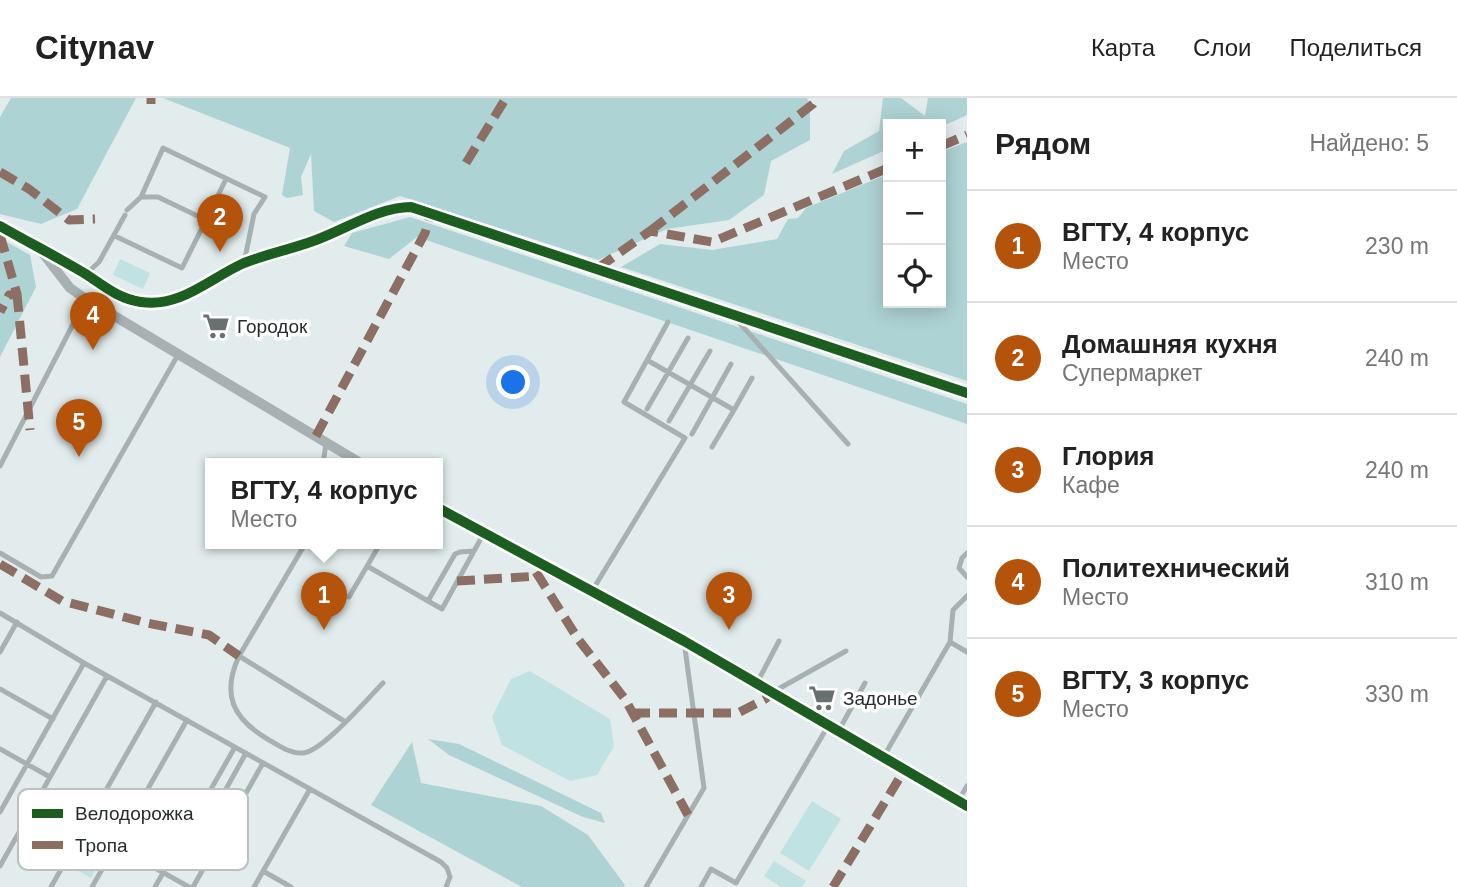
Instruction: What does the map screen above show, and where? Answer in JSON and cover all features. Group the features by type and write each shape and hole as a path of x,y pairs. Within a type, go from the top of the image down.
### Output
{"street":[{"path":"0,226 86,274 110,292 130,300 156,303 172,301 188,294 244,263 315,241 396,207 411,207 967,393"},
{"path":"39,248 69,288 352,458"},
{"path":"443,511 684,641 963,803"}],"lane":[{"path":"86,274 99,262 126,212 141,197 163,148 265,197 254,214 244,263"},
{"path":"115,236 182,268 226,179"},
{"path":"141,197 158,197 206,219"},
{"path":"0,466 86,299"},
{"path":"731,313 848,444"},
{"path":"592,591 685,438 624,402 668,322"},
{"path":"647,409 688,338"},
{"path":"669,421 710,351"},
{"path":"0,553 41,577 52,576 179,353"},
{"path":"647,360 734,410"},
{"path":"692,434 731,364"},
{"path":"712,447 752,378"},
{"path":"324,458 327,442"},
{"path":"367,566 442,608 484,533"},
{"path":"302,549 239,656 230,683 232,702 240,717 251,729 284,749 303,753 319,747 383,683"},
{"path":"349,597 377,549"},
{"path":"428,600 455,555 474,551"},
{"path":"967,553 959,568 967,577"},
{"path":"884,756 950,642 953,610 967,596"},
{"path":"0,613 107,676 441,862 450,877 446,887"},
{"path":"0,652 17,622"},
{"path":"646,887 704,788 684,641"},
{"path":"757,683 779,641"},
{"path":"950,642 967,652"},
{"path":"773,692 846,651"},
{"path":"239,656 344,721"},
{"path":"0,812 84,663"},
{"path":"44,789 107,676"},
{"path":"839,730 865,683"},
{"path":"0,689 53,719"},
{"path":"107,789 156,702"},
{"path":"148,789 187,720"},
{"path":"701,887 711,869 736,883 829,724"},
{"path":"211,789 235,747"},
{"path":"0,749 50,777"},
{"path":"226,789 246,753"},
{"path":"248,789 263,763"},
{"path":"963,803 967,786"},
{"path":"254,887 310,789"},
{"path":"0,866 18,835"},
{"path":"51,887 61,870"},
{"path":"92,887 102,870"},
{"path":"158,870 191,887 201,870"},
{"path":"155,887 165,870"},
{"path":"263,871 291,887"},
{"path":"172,887 176,880"}],"shaded area":[{"path":"11,98 136,98 77,209 41,224 0,214 0,117"},
{"path":"163,98 807,98 810,105 810,140 771,161 764,195 729,220 667,229 598,260 400,196 334,222 314,211 311,154 301,177 303,195 287,198 282,195 290,148"},
{"path":"883,98 901,98 925,116 928,98 967,98 967,115 946,125 946,119 883,119 883,151 832,174 844,151 879,131"},
{"path":"967,142 967,381 621,267 660,244 712,250 777,239 788,219 798,218 806,208 883,176 883,308 946,308 946,150"},
{"path":"410,217 967,404 967,424 417,237 389,259 344,246 352,233"},
{"path":"0,238 30,255 36,287 0,357"},
{"path":"120,259 150,273 143,289 113,275"},
{"path":"530,671 610,719 614,746 597,775 570,781 502,745 492,717 511,679"},
{"path":"428,739 459,744 601,813 605,823 583,817 449,755"},
{"path":"412,742 421,783 541,806 588,835 625,885 522,887 371,805"},
{"path":"812,801 841,819 809,871 780,853"},
{"path":"774,861 806,881 802,887 781,887 764,876"},
{"path":"76,870 95,870 91,878"}],"marked path":[{"path":"151,98 151,104"},
{"path":"466,163 506,98"},
{"path":"650,231 813,104 817,98"},
{"path":"946,144 967,135"},
{"path":"598,268 650,231 712,242 883,170"},
{"path":"0,172 29,189 69,220 95,219"},
{"path":"316,436 425,233 431,213"},
{"path":"0,235 17,294 9,295 0,312"},
{"path":"17,294 30,430"},
{"path":"0,564 62,601 147,623 209,635 239,656"},
{"path":"536,572 578,639 625,699 688,815"},
{"path":"457,581 539,576"},
{"path":"632,713 738,713 773,692"},
{"path":"833,887 905,769"}],"cycle path":[{"path":"0,226 118,295 141,302 156,303 182,296 244,263 316,240 375,215 411,207 967,393"},
{"path":"443,511 684,641 967,806"}],"place":[{"name":"Домашняя кухня","path":"220,252"},
{"name":"Городок","path":"216,326"},
{"name":"Политехнический","path":"93,350"},
{"name":"ВГТУ, 3 корпус","path":"79,457"},
{"name":"ВГТУ, 4 корпус","path":"324,630"},
{"name":"Глория","path":"729,630"},
{"name":"Задонье","path":"822,698"}]}
